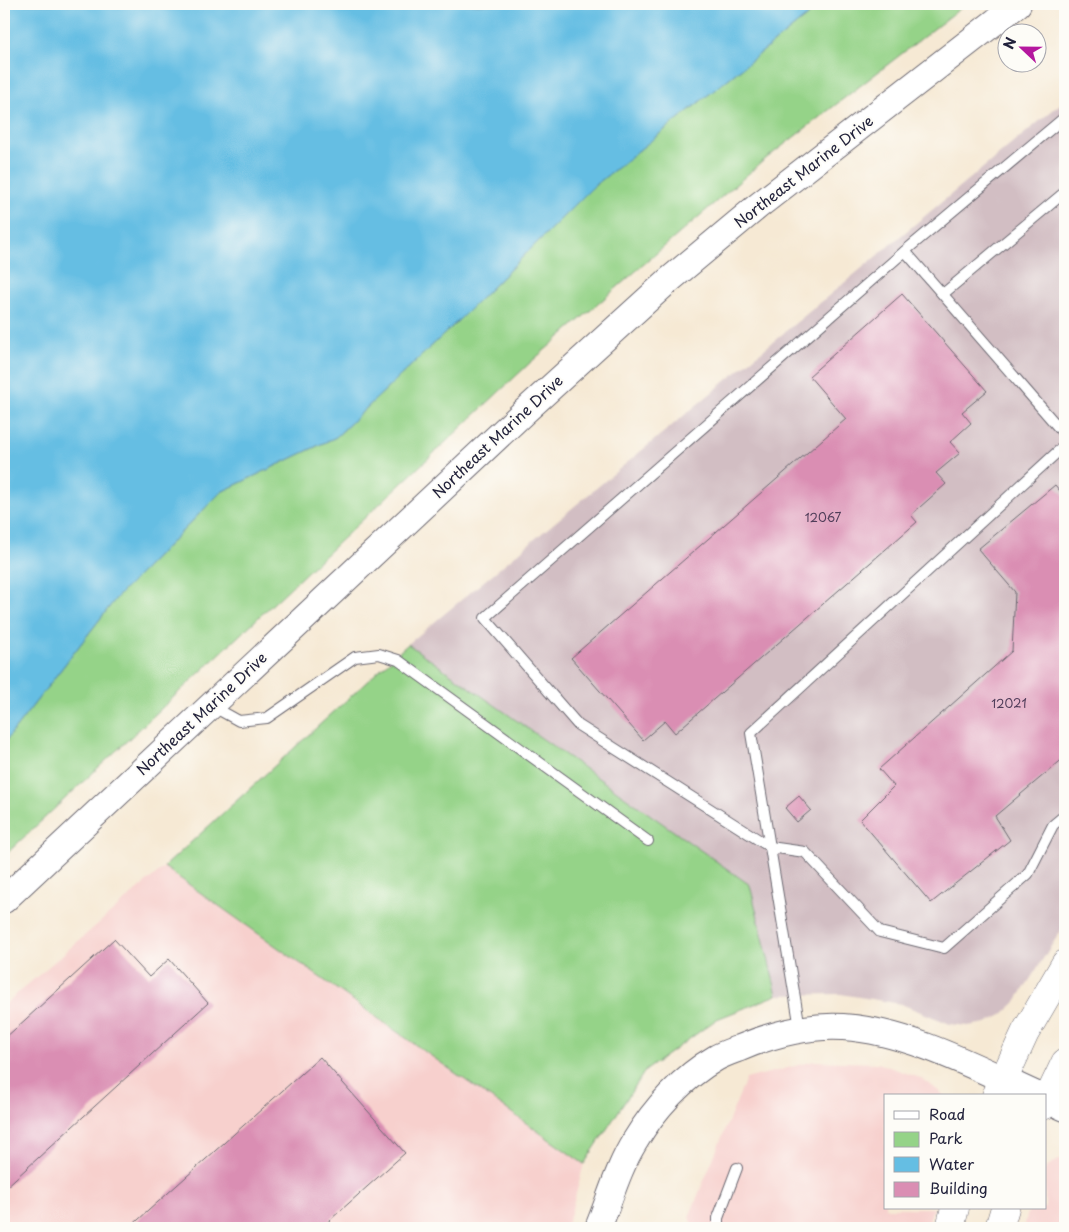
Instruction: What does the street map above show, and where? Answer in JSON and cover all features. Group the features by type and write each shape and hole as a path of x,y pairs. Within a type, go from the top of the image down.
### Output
{"main road":[{"name":"Northeast Marine Drive","path":"4,900 524,412 668,281 758,206 1018,4"},
{"path":"1000,1088 1025,1033 1065,964"},
{"path":"598,1228 622,1166 634,1141 652,1115 673,1091 716,1058 768,1037 800,1029 843,1027 885,1033 925,1047 1000,1088 1022,1094"},
{"path":"1048,1101 1065,1063"},
{"path":"950,1228 954,1210"},
{"path":"999,1228 1004,1210"}],"lane":[{"path":"1065,117 905,251 485,618 578,725 770,847 805,852 880,932 944,948 1028,874 1053,825 1065,815"},
{"path":"943,294 1065,192"},
{"path":"905,251 1065,435"},
{"path":"800,1029 751,733 1065,445"},
{"path":"211,706 239,721 267,718 354,657 379,654 398,660 648,841"},
{"path":"718,1228 718,1218 737,1168"}],"shaded area":[{"path":"1065,100 1065,924 1015,1003 1002,1015 986,1023 968,1026 950,1024 901,1004 841,994 777,995 750,885 408,644"},
{"path":"164,867 584,1164 569,1220 564,1228 4,1228 4,1005"},
{"path":"814,1061 878,1063 923,1079 942,1094 884,1094 884,1210 932,1210 927,1228 693,1228 689,1217 746,1079"},
{"path":"1065,1157 1065,1228 1024,1228 1028,1210 1046,1210 1046,1169 1049,1165"}],"green space":[{"path":"822,4 966,4 763,161 531,362 4,856 4,743 117,597 221,492 336,437 462,317 593,187"},
{"path":"408,644 750,885 777,995 717,1019 645,1071 584,1164 164,867"}],"water":[{"path":"4,4 822,4 593,187 462,317 336,437 221,492 117,597 4,743"}],"building":[{"path":"902,294 987,391 962,412 971,423 950,442 960,453 936,473 946,484 911,515 917,522 675,733 665,721 643,740 571,658 846,419 809,376"},
{"path":"1055,485 1065,497 1065,757 995,816 1010,840 931,903 860,820 894,786 879,769 1012,651 1015,592 978,549"},
{"path":"799,796 811,810 797,822 785,808"},
{"path":"114,939 149,977 169,959 208,1003 4,1189 4,1039"},
{"path":"320,1057 405,1153 321,1228 129,1228"}]}
